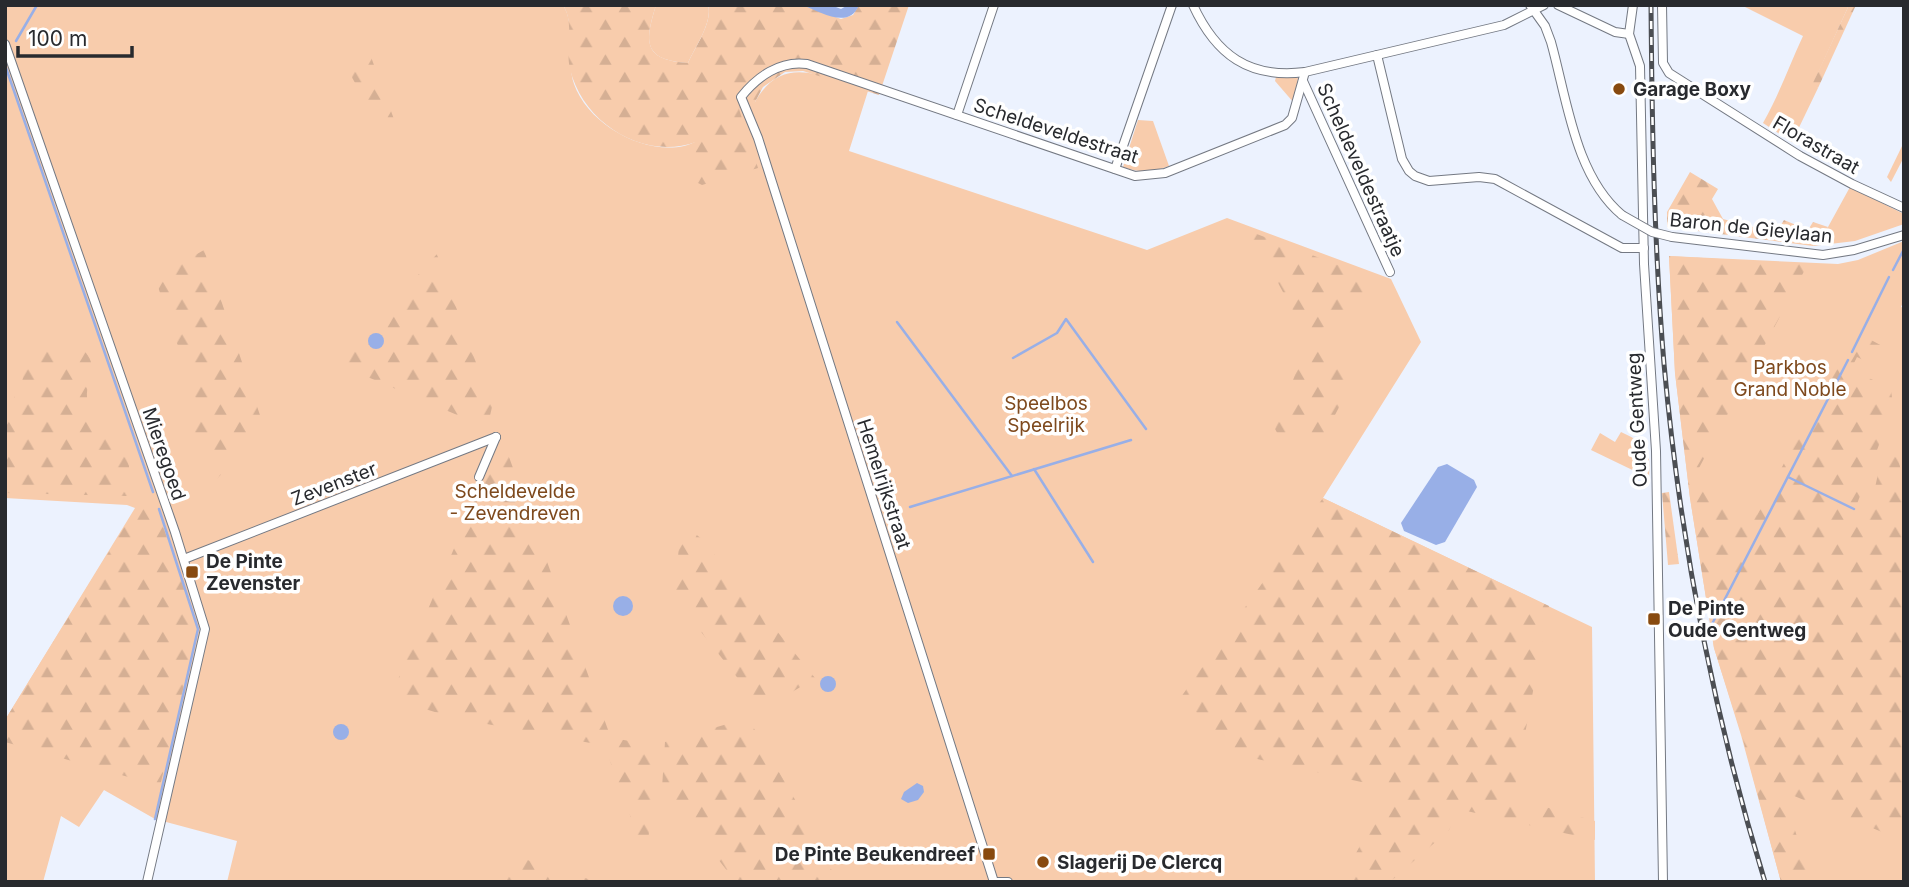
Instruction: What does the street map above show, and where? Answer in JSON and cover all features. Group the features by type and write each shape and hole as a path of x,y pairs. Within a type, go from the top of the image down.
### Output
{"street":[{"path":"957,115 994,5"},
{"path":"1115,169 1172,5"},
{"path":"1193,5 1210,37 1222,50 1242,64 1263,72 1304,77 1377,55 1504,25 1532,8 1544,5"},
{"path":"1559,5 1615,32 1629,34 1633,5"},
{"name":"Florastraat","path":"1662,5 1662,63 1666,71 1800,156 1904,208"},
{"name":"Baron de Gieylaan","path":"1532,8 1551,42 1587,171 1599,191 1622,215 1643,229 1672,237 1823,255 1854,250 1904,235"},
{"name":"Oude Gentweg","path":"1629,34 1640,66 1644,248 1656,451 1662,882"},
{"name":"Mieregoed","path":"5,44 184,559 205,629 147,882"},
{"path":"1377,55 1402,159 1415,176 1429,181 1479,177 1495,179 1622,248 1644,248"},
{"name":"Scheldeveldestraat","path":"741,97 770,72 799,63 1135,176 1165,173 1285,125 1292,118 1304,77"},
{"name":"Scheldeveldestraatje","path":"1304,77 1390,272"},
{"name":"Hemelrijkstraat","path":"741,97 761,149 994,882 1008,882"},
{"name":"Zevenster","path":"184,559 496,437 479,477"}],"green space":[{"name":"Scheldevelde - Zevendreven","path":"5,5 563,5 569,22 572,74 581,99 604,124 635,141 668,148 692,144 717,128 745,103 755,102 766,86 778,77 806,72 868,91 849,151 1147,250 1227,218 1391,279 1421,342 1323,498 1592,627 1595,882 227,882 237,841 155,819 104,790 79,827 61,816 43,882 5,882 5,720 135,508 127,505 5,498"},
{"path":"563,5 656,5 650,29 651,46 662,58 688,63 706,27 708,5 802,5 841,19 853,15 859,5 909,5 879,95 803,71 785,72 763,87 755,102 749,105 745,103 739,109 758,168 702,185 694,181 696,142 676,147 636,141 618,133 588,106 570,69 569,28 567,12"},
{"path":"656,5 708,5 706,27 688,63 662,58 651,46 650,29"},
{"path":"1741,5 1849,5 1813,84 1818,88 1792,142 1763,123 1803,36"},
{"path":"1849,5 1856,5 1818,88 1812,85"},
{"path":"371,57 398,130 385,138 342,59"},
{"path":"1276,77 1298,78 1294,103 1275,81"},
{"path":"1138,120 1153,121 1169,166 1146,171 1123,167"},
{"path":"1904,142 1904,157 1891,182 1887,177"},
{"path":"1690,172 1718,189 1712,199 1723,219 1776,233 1784,220 1808,230 1813,222 1828,227 1813,246 1667,227 1667,212"},
{"path":"1850,187 1904,214 1904,224 1855,241 1813,246 1828,227"},
{"path":"1254,233 1379,278 1381,282 1369,300 1349,316 1326,327 1304,331 1256,242 1251,239"},
{"name":"Parkbos Grand Noble","path":"1904,241 1904,300 1901,307 1904,308 1904,882 1781,882 1714,648 1690,498 1675,373 1669,256 1838,264 1858,260"},
{"path":"204,250 264,427 216,480 187,416 200,411 155,278"},
{"path":"437,254 492,407 486,433 469,420 337,364"},
{"name":"Parkbos Grand Noble","path":"1669,256 1808,264 1692,481 1757,515 1834,367 1843,368 1860,334 1884,347 1888,372 1857,357 1851,369 1891,389 1893,407 1857,504 1869,515 1878,474 1897,453 1904,485 1904,841 1782,791 1812,882 1781,882 1742,736 1714,648 1690,498 1675,373"},
{"path":"1314,343 1336,363 1348,390 1324,436 1299,437 1289,441 1279,436 1275,429 1304,350"},
{"path":"29,346 79,347 90,359 88,406 95,420 120,446 127,459 130,493 127,496 5,493 5,421 9,405 20,389 24,350"},
{"path":"1621,432 1646,448 1649,478 1591,450 1600,433 1615,442"},
{"path":"505,446 611,738 655,745 647,861 603,742 596,744 454,718 390,698 497,448"},
{"path":"1669,492 1679,564 1668,565 1662,493"},
{"path":"1323,498 1549,606 1513,798 1595,821 1595,840 1458,809 1449,830 1390,882 1340,882 1387,797 1384,787 1239,755 1181,697"},
{"path":"136,508 157,508 195,622 195,639 160,786 5,742 5,720"},
{"path":"680,530 693,532 703,540 815,678 763,710 675,599"},
{"path":"748,718 805,817 811,837 839,882 736,882 662,788 665,742"},
{"path":"508,854 598,882 495,882"}],"water":[{"path":"802,5 831,5 841,9 848,5 859,5 849,17 842,18"},
{"path":"376,333 382,335 382,347 376,349 370,347 368,341 370,335"},
{"path":"1447,464 1474,480 1477,487 1445,542 1436,545 1404,531 1401,523 1438,467"},
{"path":"623,596 630,599 633,606 630,613 623,616 616,613 613,606 616,599"},
{"path":"828,676 834,678 834,690 828,692 822,690 820,684 822,678"},
{"path":"338,724 344,724 349,732 347,738 338,740 333,735 333,729"},
{"path":"917,783 923,786 924,792 918,800 908,803 901,799 904,792"}],"waterway":[{"path":"16,41 37,5"},
{"path":"5,65 153,492"},
{"path":"1893,270 1904,249"},
{"path":"1852,352 1889,277"},
{"path":"1013,358 1057,333 1066,319 1146,429"},
{"path":"897,322 1012,476"},
{"path":"1711,626 1848,360"},
{"path":"910,507 1131,440"},
{"path":"1034,469 1093,562"},
{"path":"1788,477 1854,509"},
{"path":"155,819 198,629 159,509"}],"railway":[{"path":"1651,5 1658,275 1664,364 1679,495 1714,690 1765,882"}],"place":[{"name":"Garage Boxy","path":"1619,89"},
{"name":"De Pinte Zevenster","path":"192,572"},
{"name":"De Pinte Oude Gentweg","path":"1654,619"},
{"name":"De Pinte Beukendreef","path":"989,854"},
{"name":"Slagerij De Clercq","path":"1043,862"}],"park label":[{"name":"Speelbos Speelrijk","path":"1046,414"}]}
